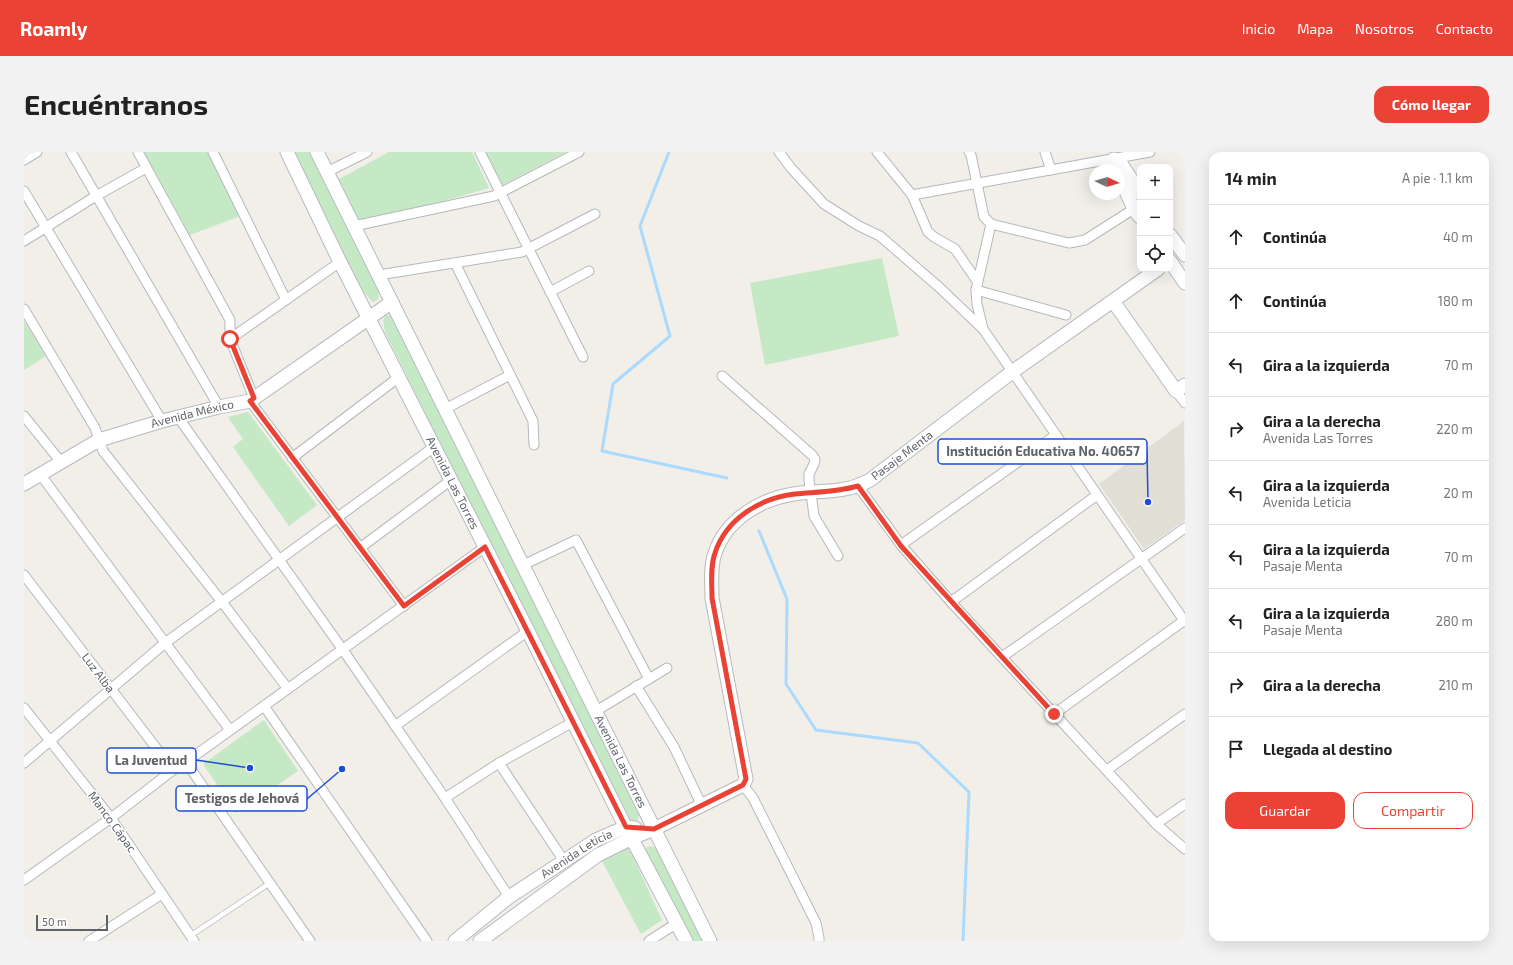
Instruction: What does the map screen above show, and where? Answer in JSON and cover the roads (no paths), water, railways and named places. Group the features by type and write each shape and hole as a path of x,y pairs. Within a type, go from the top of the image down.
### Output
{"street":[{"path":"24,160 37,152"},
{"path":"70,152 219,407"},
{"path":"138,152 230,320 230,339 252,400 292,458 404,606"},
{"path":"213,152 286,300"},
{"name":"Avenida Las Torres","path":"287,152 340,262 370,318 629,833 686,941"},
{"name":"Avenida Las Torres","path":"317,152 710,941"},
{"path":"327,172 367,152"},
{"path":"480,152 583,357"},
{"path":"354,226 494,196 579,152"},
{"path":"779,152 791,168 824,204 859,226 880,236 940,288 983,329 1185,621 1054,714"},
{"path":"877,152 912,195 928,232 934,237 955,248 977,286 1066,315"},
{"path":"969,152 971,155 984,218 991,224 1069,243 1085,240 1137,211"},
{"path":"1045,152 1051,170"},
{"path":"912,195 1114,160 1150,152"},
{"path":"1114,160 1122,165 1137,188"},
{"path":"24,241 96,196 146,168"},
{"path":"1125,187 1137,208"},
{"path":"24,191 162,421"},
{"path":"379,277 385,274 522,252 595,214"},
{"path":"983,329 977,304 977,286 991,224"},
{"path":"1171,236 1184,254 1173,260"},
{"path":"230,339 340,262"},
{"path":"455,263 533,421 534,445"},
{"path":"1173,265 1185,283"},
{"path":"550,292 589,271"},
{"name":"Pasaje Menta","path":"743,785 746,779 712,598 712,574 715,553 725,532 740,516 751,509 778,497 847,489 858,486 870,480 1012,372 1154,272"},
{"path":"1113,301 1181,388 1185,403"},
{"name":"Avenida México","path":"24,484 99,440 162,421 252,400 392,302"},
{"path":"24,309 95,428 102,451 222,602 288,689"},
{"path":"445,409 510,375"},
{"path":"722,376 812,455 814,464 809,474 809,481 812,493 814,516 838,556"},
{"path":"292,458 399,377"},
{"path":"24,416 61,462"},
{"path":"178,417 343,650 444,798 509,897"},
{"path":"901,546 1056,435"},
{"path":"24,763 165,643 434,447"},
{"path":"40,474 230,730"},
{"path":"360,548 451,480"},
{"path":"858,486 901,546 951,602 1156,824 1185,849"},
{"path":"951,602 1098,495"},
{"path":"1002,657 1185,528"},
{"path":"523,565 576,540 649,679"},
{"path":"24,880 111,818 173,770 343,650 485,547"},
{"name":"Luz Alba","path":"24,575 173,770"},
{"path":"395,726 528,631"},
{"path":"596,711 668,668"},
{"path":"636,686 674,747 702,806"},
{"path":"264,706 427,941"},
{"name":"Manco Cápac","path":"24,708 111,818 192,939"},
{"path":"1107,770 1185,714"},
{"path":"444,798 499,763 573,722"},
{"path":"186,762 310,941"},
{"path":"499,763 564,861"},
{"path":"654,829 743,785 753,798 816,923 819,941"},
{"path":"1156,824 1185,804"},
{"name":"Avenida Leticia","path":"455,941 509,897 596,840 654,829"},
{"name":"Avenida Leticia","path":"480,941 629,833"},
{"path":"89,941 162,894"},
{"path":"649,941 677,923"}],"lane":[{"path":"192,939 270,883"}],"waterway":[{"path":"669,152 640,226 670,336 613,384 602,451 727,478"},
{"path":"759,531 787,599 786,684 816,730 918,743 969,792 963,941"}],"place":[{"name":"Institución Educativa No. 40657","path":"1148,502"},
{"name":"La Juventud","path":"250,768"},
{"name":"Testigos de Jehová","path":"342,769"}]}
